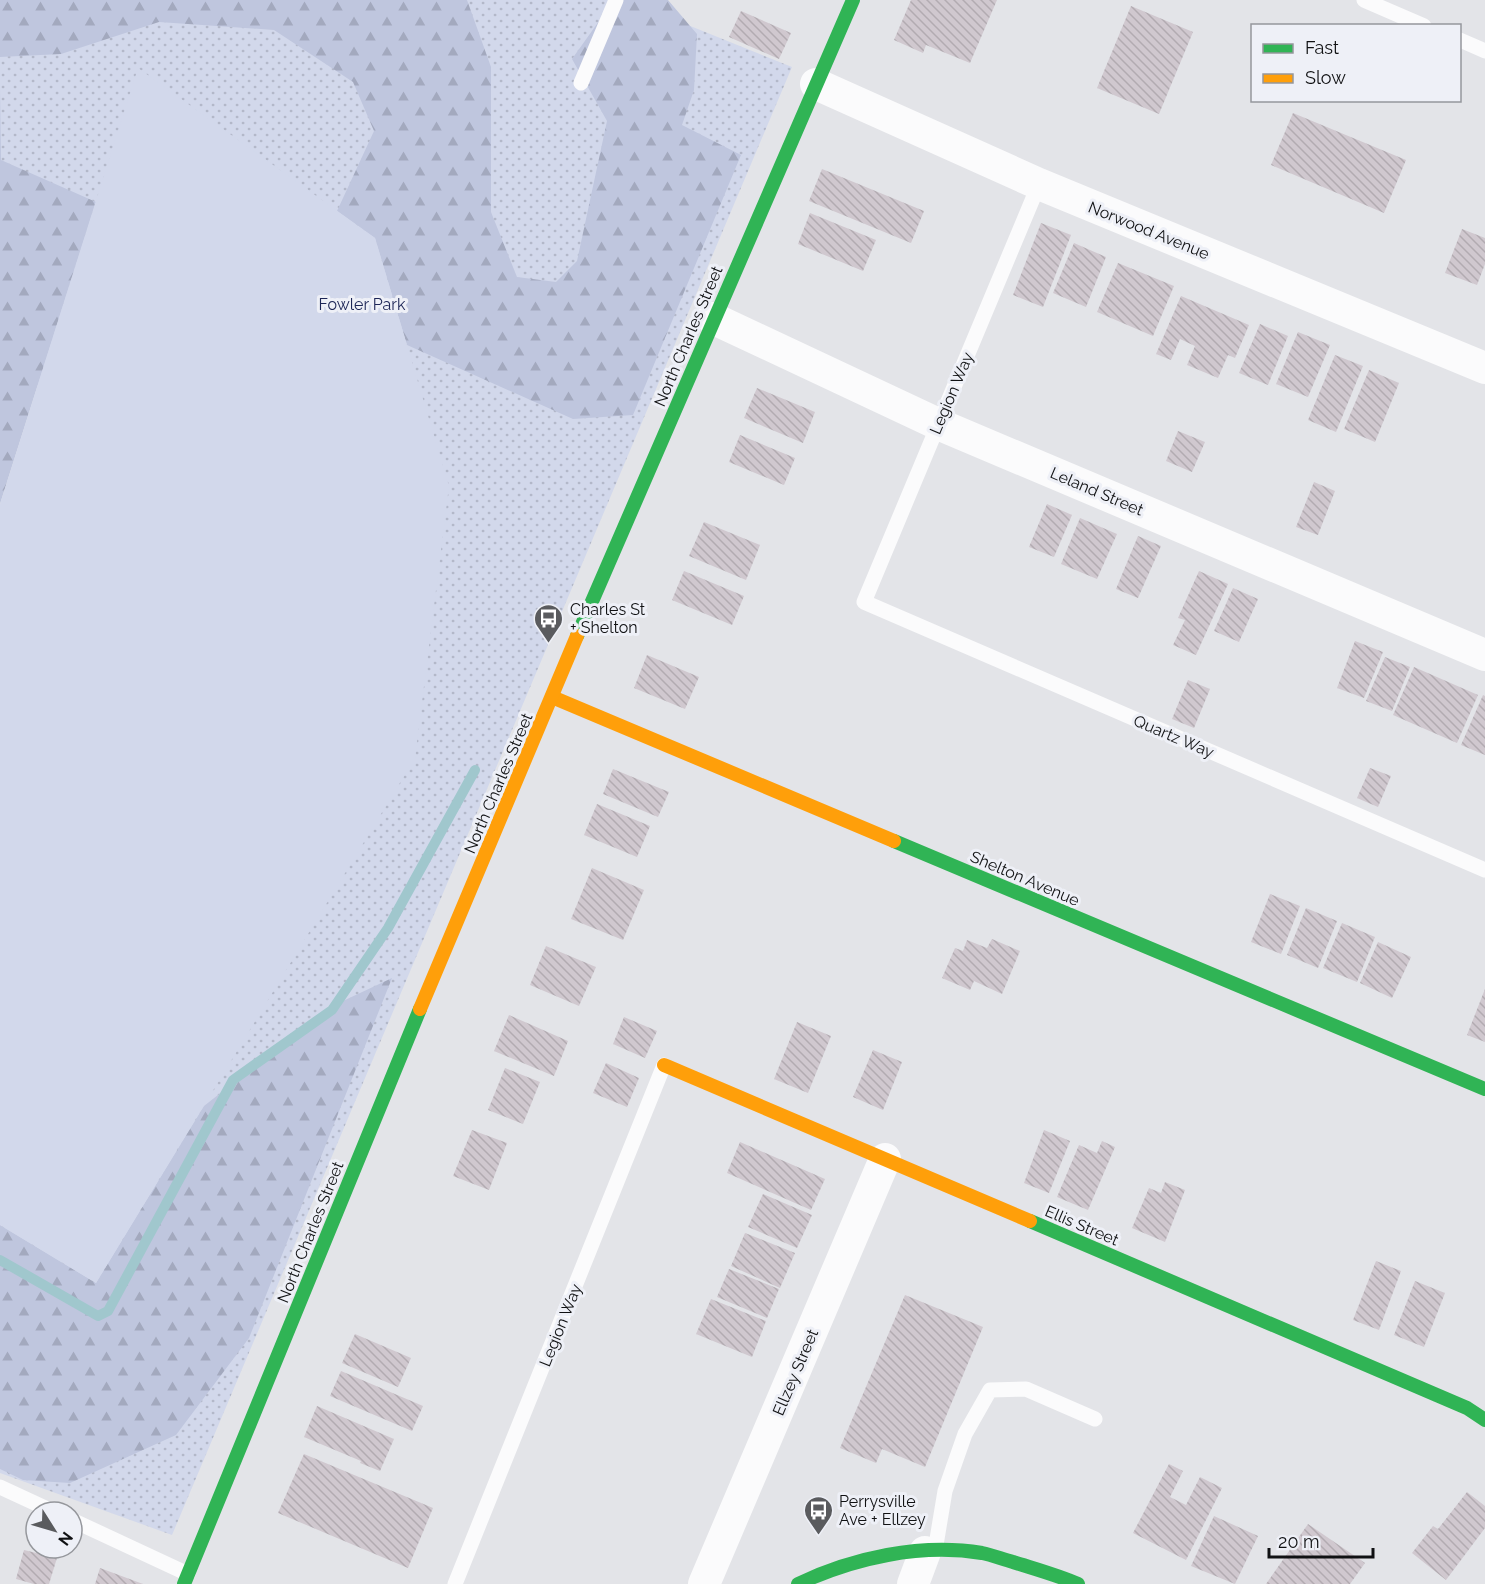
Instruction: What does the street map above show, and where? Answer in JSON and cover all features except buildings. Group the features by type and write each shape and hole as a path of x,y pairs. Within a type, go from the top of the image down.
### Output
{"street":[{"name":"North Charles Street","path":"186,1579 331,1222 712,318 853,0"},
{"name":"Norwood Avenue","path":"816,84 1039,184 1485,368"},
{"name":"Leland Street","path":"712,318 938,424 1485,655"},
{"name":"Shelton Avenue","path":"552,697 1485,1089"},
{"name":"Ellis Street","path":"664,1065 1467,1408 1485,1420"},
{"name":"Ellzey Street","path":"704,1584 885,1159"},
{"path":"798,1584 813,1576 880,1556 930,1551 981,1553 1064,1577 1078,1584"},
{"path":"914,1584 930,1551"}],"lane":[{"path":"581,83 616,0"},
{"path":"1364,0 1419,24"},
{"path":"1461,40 1485,51"},
{"name":"Legion Way","path":"864,602 1039,184"},
{"name":"Quartz Way","path":"864,602 1485,870"},
{"name":"Legion Way","path":"455,1584 664,1065"},
{"path":"930,1551 945,1491 965,1434 990,1390 1026,1389 1095,1419"},
{"path":"0,1487 28,1500"},
{"path":"84,1527 186,1579"}],"green space":[{"name":"Fowler Park","path":"0,0 626,0 792,67 172,1535 84,1503 84,1500 75,1500 0,1473 0,513 47,403 0,313"},
{"path":"0,0 467,0 491,67 491,212 517,277 556,282 577,261 607,121 572,59 614,0 668,0 697,34 694,90 682,125 741,155 633,415 573,419 407,345 375,238 337,211 374,131 353,82 274,30 159,22 61,54 0,57"},
{"path":"138,68 375,238 449,486 415,758 96,1283 0,1225 0,504"},
{"path":"0,88 1,160 96,202 0,504"},
{"path":"392,978 249,1338 176,1435 70,1483 23,1480 0,1469 0,1225 96,1283 204,1106 328,1008"}],"waterway":[{"path":"0,1260 98,1316 108,1311 233,1080 332,1010 388,928 475,770"}],"traffic: fast":[{"path":"577,636 853,0"},
{"path":"894,841 1485,1089"},
{"path":"184,1584 420,1009"},
{"path":"1030,1221 1467,1408 1485,1420"},
{"path":"798,1584 864,1560 935,1550 959,1550 986,1554 1078,1584"}],"traffic: slow":[{"path":"420,1009 577,636"},
{"path":"552,697 894,841"},
{"path":"664,1065 1030,1221"}],"place":[{"name":"Charles St + Shelton","path":"549,644"},
{"name":"Perrysville Ave + Ellzey","path":"818,1536"}]}
